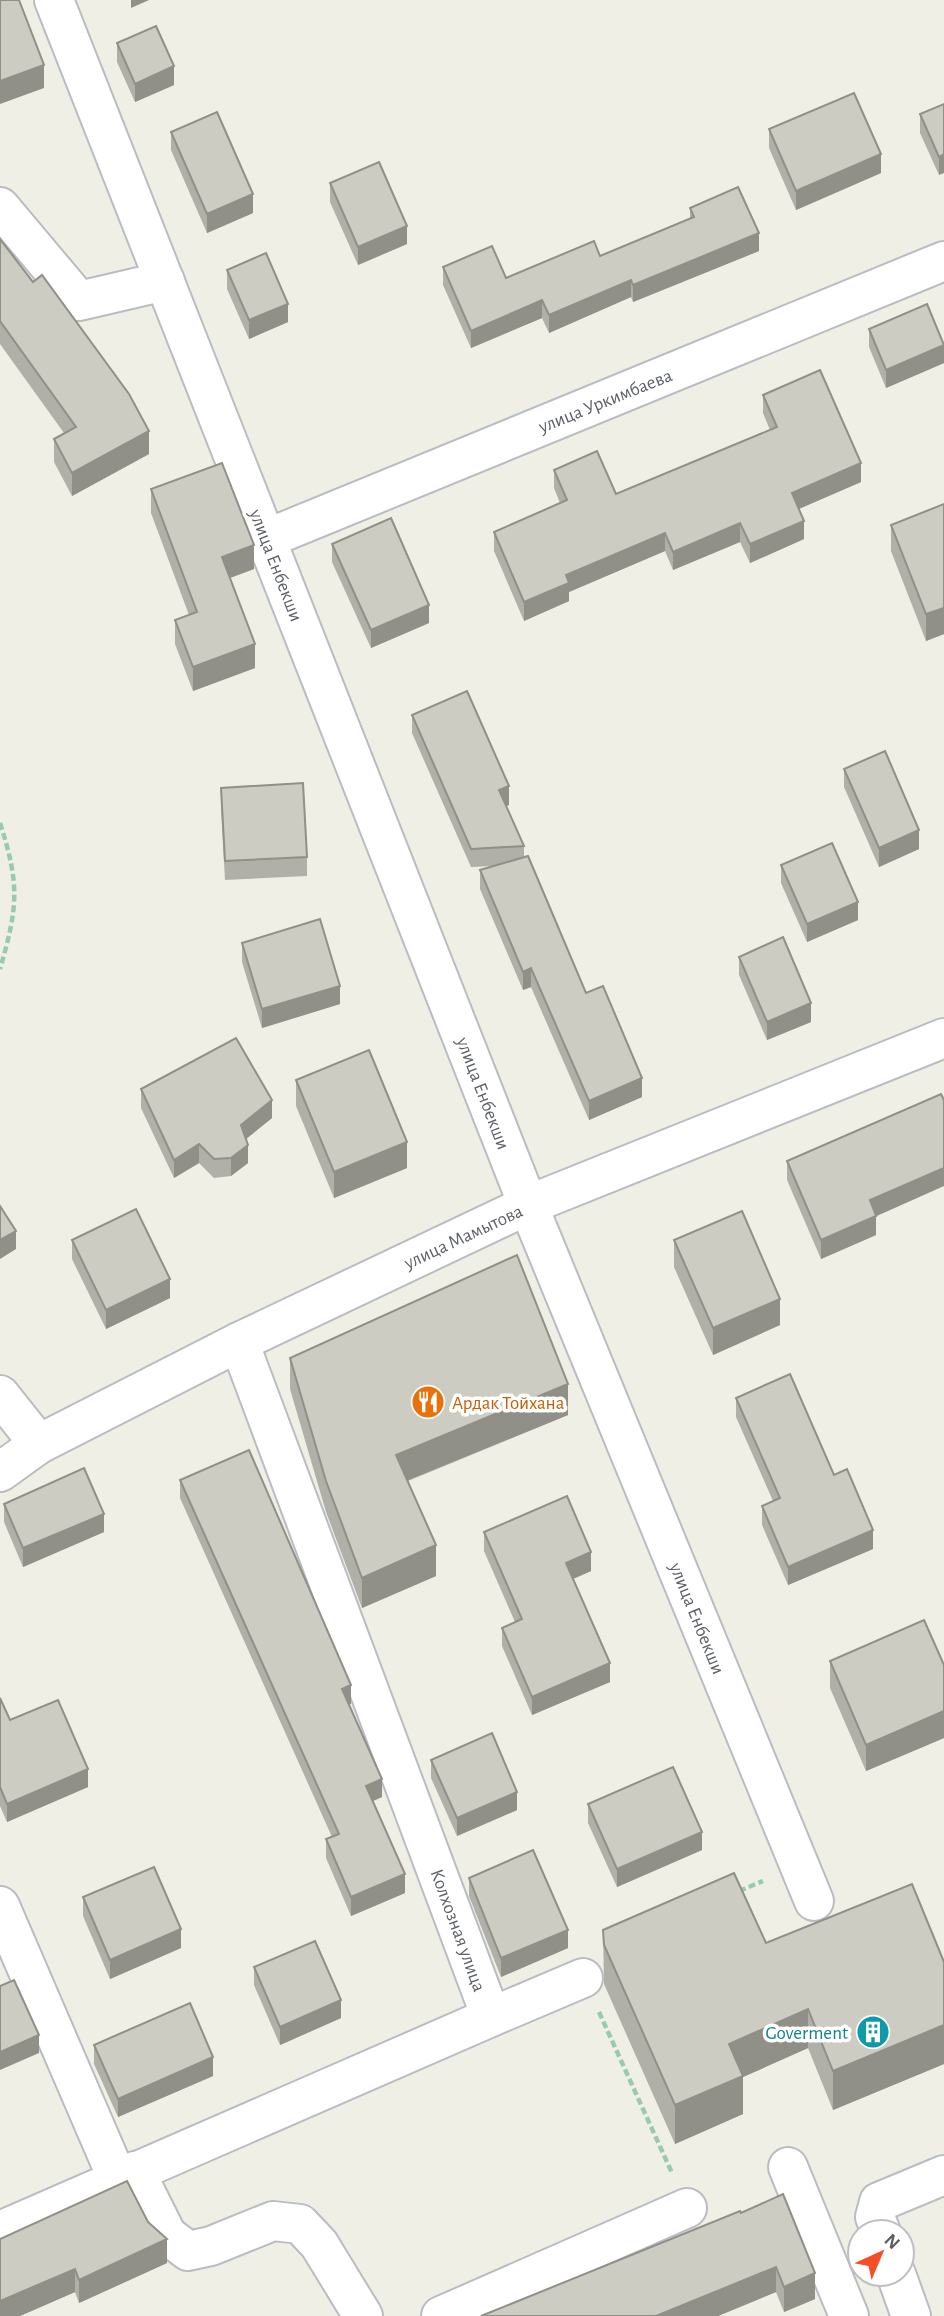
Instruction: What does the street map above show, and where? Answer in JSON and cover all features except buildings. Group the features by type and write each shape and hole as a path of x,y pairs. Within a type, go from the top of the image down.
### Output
{"street":[{"name":"улица Енбекши","path":"54,0 528,1205 814,1901"},
{"path":"0,207 79,301 164,281"},
{"name":"улица Уркимбаева","path":"266,539 944,261"},
{"name":"улица Мамытова","path":"0,1472 39,1444 239,1342 528,1205 944,1038"},
{"name":"Колхозная улица","path":"0,2231 491,2017 239,1342"},
{"path":"0,1395 39,1444"},
{"path":"0,1906 127,2175 167,2235 188,2251 211,2246 273,2221 300,2224 319,2244 363,2316"},
{"path":"491,2017 583,1978"},
{"path":"788,2167 849,2316"},
{"path":"876,2218 879,2202 944,2175"},
{"path":"441,2316 687,2208"},
{"path":"901,2288 911,2316"}],"path":[{"path":"0,823 15,868 14,920 0,969"},
{"path":"735,1893 799,1865"},
{"path":"583,1978 687,2208"}],"place":[{"name":"Ардак Тойхана","path":"428,1402"},
{"name":"Goverment","path":"873,2032"}]}
